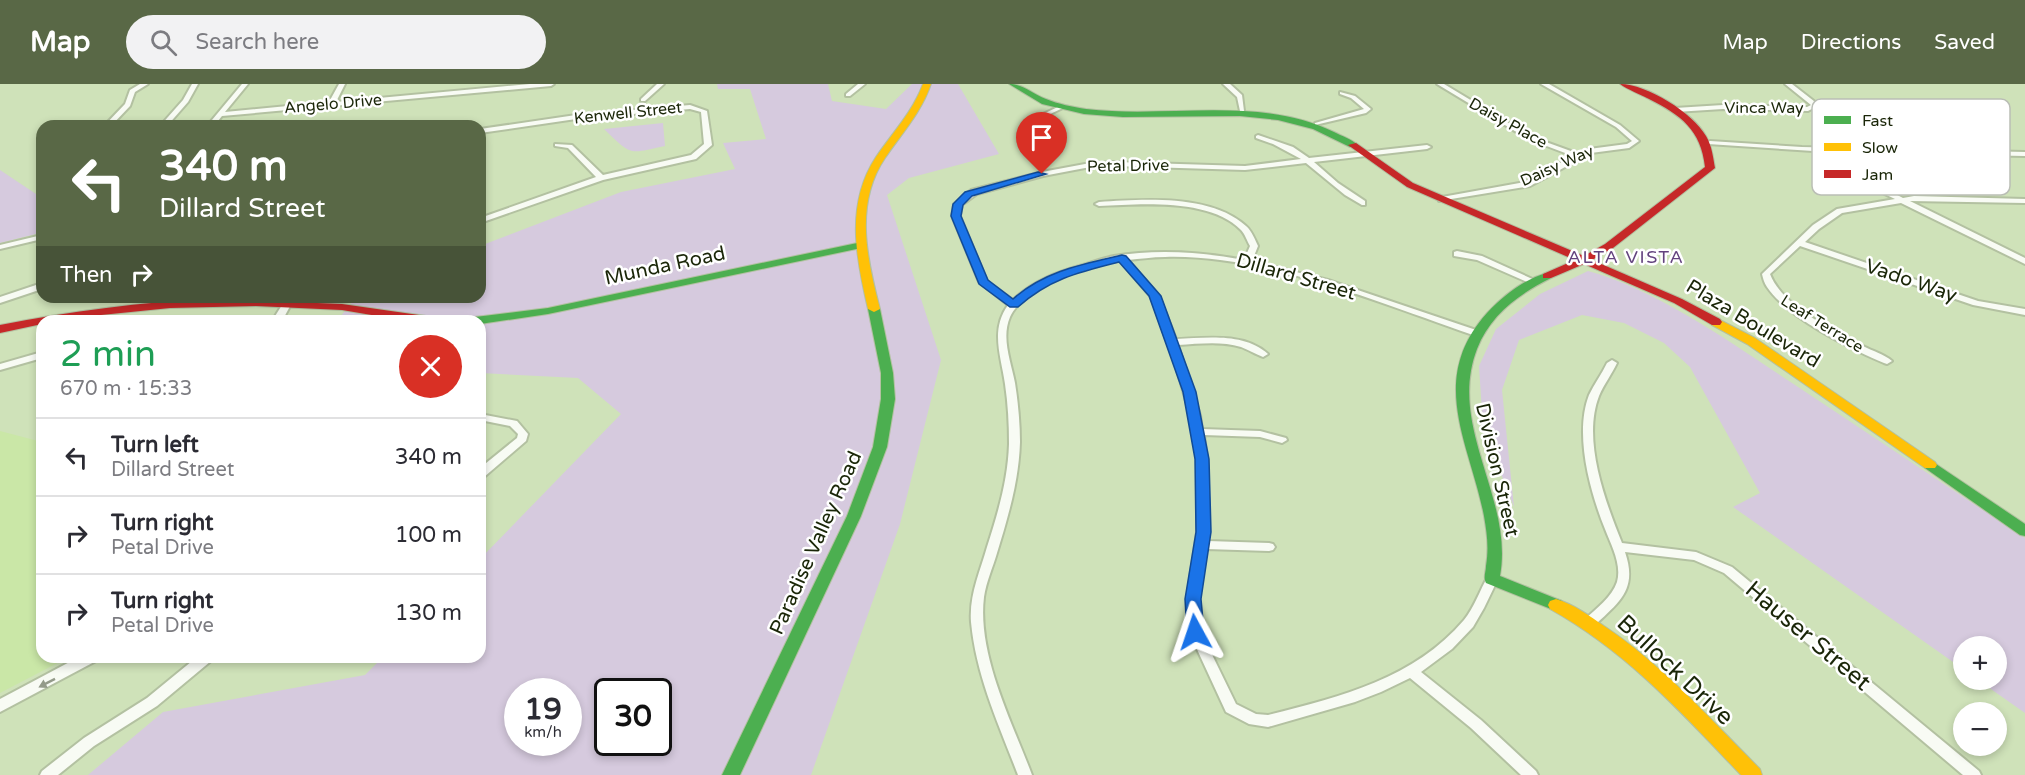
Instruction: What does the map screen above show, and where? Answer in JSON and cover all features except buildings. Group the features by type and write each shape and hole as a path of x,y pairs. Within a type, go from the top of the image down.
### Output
{"main road":[{"name":"Paradise Valley Road","path":"731,775 858,505 885,431 887,370 862,245 860,218 865,188 873,168 922,100 927,84"},
{"name":"Plaza Boulevard","path":"1013,84 1028,95 1062,107 1122,113 1242,110 1279,114 1317,124 1344,137 1387,172 1442,199 1678,301 1751,341 2025,531"},
{"path":"1629,86 1676,110 1705,135 1710,143"},
{"name":"Division Street","path":"1492,579 1497,564 1496,531 1461,408 1462,374 1476,333 1498,306 1535,282 1587,260 1616,242 1703,176 1710,168 1713,153 1710,143"},
{"name":"Munda Road","path":"486,320 536,313 862,245"},
{"path":"65,315 142,304 191,303"},
{"path":"306,303 382,315"},
{"path":"0,329 36,321"},
{"name":"Bullock Drive","path":"1492,579 1538,596 1589,623 1642,664 1753,775"}],"street":[{"path":"113,120 128,105 132,92 145,84"},
{"path":"169,120 186,102 195,84"},
{"path":"216,120 245,84"},
{"path":"331,105 342,84"},
{"name":"Angelo Drive","path":"222,114 551,84"},
{"path":"643,100 661,84"},
{"path":"848,95 862,84"},
{"path":"1226,84 1240,96 1242,110"},
{"name":"Daisy Place","path":"1440,84 1530,138 1579,156"},
{"name":"Daisy Way","path":"1442,199 1527,183 1599,147 1629,146 1636,141 1618,126 1544,84"},
{"name":"Vinca Way","path":"1788,84 1812,102"},
{"path":"1317,124 1368,109 1353,97 1342,93"},
{"name":"Kenwell Street","path":"486,130 576,117 677,107 694,107 704,111 708,145 704,150 693,157 601,178"},
{"path":"1029,122 1062,107"},
{"name":"Vinca Way","path":"1676,110 1723,107 1808,109 1812,107"},
{"path":"1258,137 1288,146 1308,160 1348,195 1362,203"},
{"path":"1710,143 1812,150"},
{"path":"486,219 601,178 570,146 557,145"},
{"name":"Petal Drive","path":"1014,305 983,282 956,216 958,204 974,192 1049,172 1085,166 1119,164 1245,168 1427,147"},
{"path":"2010,154 2025,154"},
{"path":"1892,195 2025,261"},
{"name":"Leaf Terrace","path":"1887,361 1860,350 1785,302 1771,289 1766,274 1822,222 1840,211 1900,199 2025,201"},
{"path":"1099,204 1166,202 1217,213 1240,225 1250,235 1254,246 1248,261"},
{"path":"0,247 36,238"},
{"name":"Vado Way","path":"1799,243 1976,303 2025,312"},
{"name":"Dillard Street","path":"1014,305 1029,291 1060,274 1122,258 1184,254 1248,261 1476,333"},
{"path":"1457,254 1479,258 1535,282"},
{"path":"1122,258 1155,296 1189,392 1197,432 1203,494 1202,545 1269,547"},
{"path":"0,300 36,288"},
{"path":"1014,305 1006,317 1002,336 1014,427 1013,459 1008,491 978,596 977,615 982,655 1025,775"},
{"path":"1172,342 1226,340 1242,344 1263,354"},
{"path":"0,367 36,357"},
{"path":"1589,623 1610,603 1621,588 1624,576 1618,548 1596,485 1590,438 1594,396 1612,363"},
{"path":"486,418 513,423 523,434 522,439 486,469"},
{"path":"1197,432 1260,434 1282,440"},
{"name":"Division Street","path":"1202,545 1193,599 1193,621 1202,649 1231,708 1254,720 1268,721 1362,695 1413,673 1443,651 1470,623 1492,579"},
{"name":"Hauser Street","path":"1618,548 1696,556 1728,570 1974,775"},
{"path":"0,705 80,663"},
{"path":"47,775 89,742 152,702 199,663"},
{"path":"1413,673 1476,724 1532,775"}],"shaded area":[{"path":"717,84 828,84 832,101 886,109 912,84 958,84 999,154 909,178 887,195 941,360 900,524 811,775 88,775 163,712 365,675 377,663 486,663 486,553 621,414 578,378 486,373 486,315 342,315 351,303 486,303 486,244 621,192 735,169 723,143 766,139 750,89 718,89"},
{"path":"663,123 665,146 644,151 631,151 604,129"},
{"path":"0,170 36,194 36,234 0,243"},
{"path":"1588,271 1614,279 1667,304 1745,352 2025,538 2025,713 1992,690 2007,690 2007,636 1953,636 1953,662 1733,507 1760,493 1690,367 1664,343 1624,323 1582,315 1519,340 1502,390 1514,507 1483,428 1479,366 1496,329 1540,294"},
{"path":"0,431 36,440 36,663 58,663 0,693"}],"traffic: fast":[{"path":"1013,84 1045,102 1084,111 1123,114 1240,114 1278,117 1316,127 1353,145"},
{"path":"486,319 548,311 862,245"},
{"path":"1547,276 1515,294 1481,328 1465,364 1462,388 1463,412 1468,436 1490,509 1495,534 1492,579 1556,605"},
{"path":"731,775 854,516 880,447 888,399 887,373 874,309"},
{"path":"1930,465 2025,531"}],"traffic: slow":[{"path":"874,309 862,251 861,212 864,193 881,157 919,105 927,84"},
{"path":"1716,322 1751,341 1930,465"},
{"path":"1556,605 1585,621 1637,659 1685,704 1753,775"}],"traffic: jam":[{"path":"1547,276 1583,261 1609,246 1710,168 1708,151 1702,137 1682,114 1624,84"},
{"path":"1353,145 1410,185 1678,301 1716,322"},
{"path":"73,315 127,308 213,303"},
{"path":"213,303 256,303"},
{"path":"256,303 342,307 393,315"},
{"path":"0,329 36,321"}],"district":[{"name":"ALTA VISTA","path":"1626,257"}],"route":[{"path":"1042,174 969,194 958,204 956,216 983,282 1014,305 1039,284 1071,269 1122,258 1155,296 1189,392 1202,459 1203,532 1193,599 1195,632"}]}
